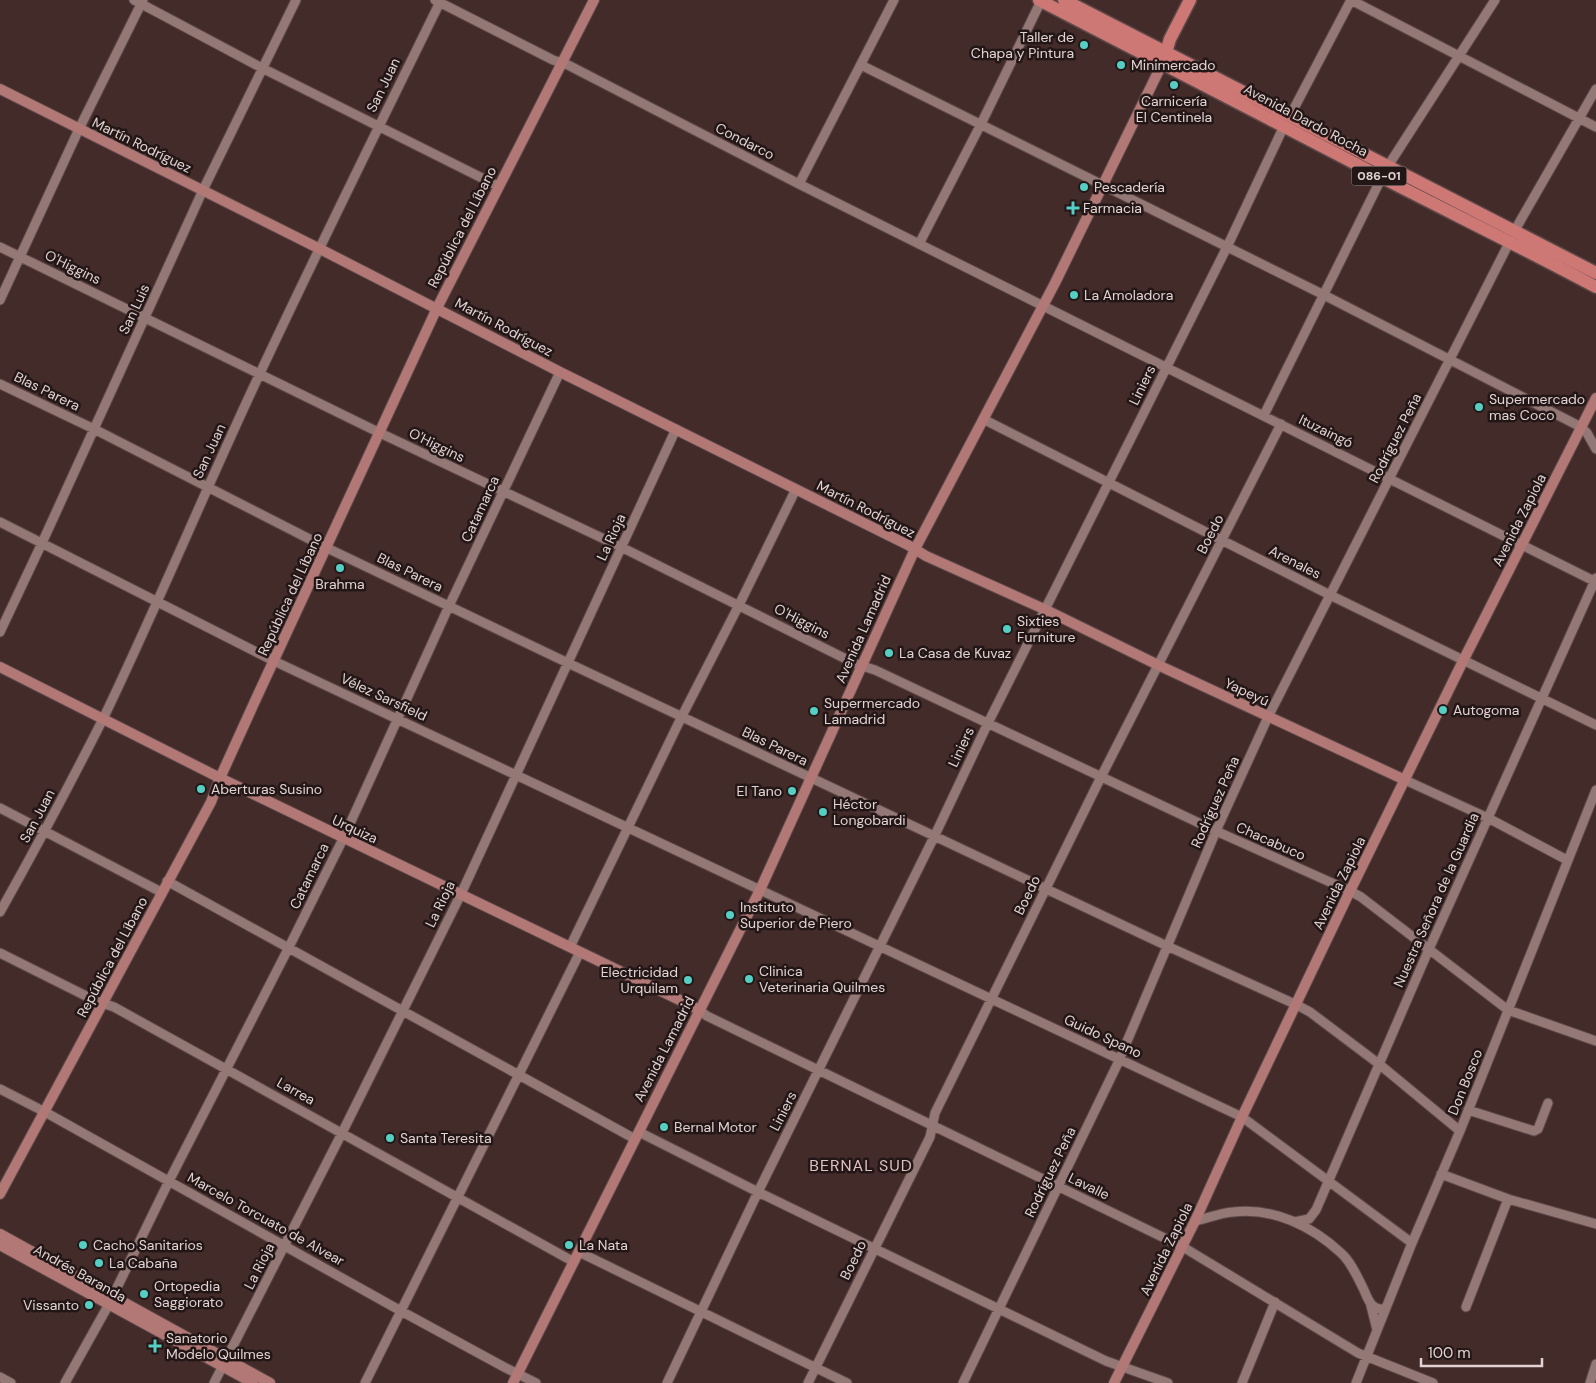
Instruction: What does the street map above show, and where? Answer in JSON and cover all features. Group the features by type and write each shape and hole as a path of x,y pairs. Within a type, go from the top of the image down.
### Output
{"main road":[{"name":"086-01","path":"1040,0 1165,57"},
{"name":"086-01","path":"1064,0 1165,57"},
{"name":"Avenida Lamadrid","path":"1165,57 1170,39 1190,0"},
{"name":"Avenida Lamadrid","path":"1165,57 1176,43 1199,0"},
{"name":"Avenida Dardo Rocha","path":"1165,57 1385,172 1513,236 1596,272"},
{"name":"Avenida Dardo Rocha","path":"1513,236 1596,287"}],"street":[{"name":"San Luis","path":"0,632 203,190 296,0"},
{"name":"República del Líbano","path":"0,1194 211,802 220,778 437,308 594,0"},
{"path":"799,184 894,0"},
{"path":"920,244 981,124 1040,0"},
{"path":"1351,0 1596,126"},
{"name":"Liniers","path":"667,1383 758,1192 820,1070 1044,609 1227,247 1287,121 1351,0"},
{"path":"1264,415 1385,172 1495,0"},
{"path":"0,300 139,1 262,68 498,186"},
{"name":"Condarco","path":"438,1 1044,306"},
{"name":"San Juan","path":"0,912 45,831 102,719 158,602 260,375 438,1"},
{"name":"Avenida Lamadrid","path":"515,1379 760,890 915,549 1044,306 1165,57"},
{"path":"861,65 1324,295 1581,427 1588,433 1596,449"},
{"name":"Martín Rodríguez","path":"0,89 915,549"},
{"name":"Rodríguez Peña","path":"963,1383 1119,1059 1216,831 1268,717 1513,236 1596,90"},
{"name":"O'Higgins","path":"0,246 260,375 621,547 862,667"},
{"name":"Ituzaingó","path":"1044,306 1596,580"},
{"name":"Catamarca","path":"64,1383 110,1300 343,838 449,606 560,372"},
{"name":"Blas Parera","path":"0,384 94,429 327,548 1167,946 1292,1002 1310,1012 1379,1064 1460,1131"},
{"name":"Avenida Zapiola","path":"1114,1383 1196,1221 1292,1002 1350,891 1463,661 1596,398"},
{"name":"Arenales","path":"983,419 1330,595 1596,725"},
{"name":"Boedo","path":"808,1383 930,1136 935,1113 1101,777 1281,424"},
{"name":"La Rioja","path":"214,1383 342,1133 461,894 676,429"},
{"path":"570,947 682,716 796,488"},
{"name":"Vélez Sarsfield","path":"0,522 274,661 760,890"},
{"name":"Yapeyú","path":"915,549 926,556 1044,609 1158,666 1488,818 1567,860"},
{"name":"Nuestra Señora de la Guardia","path":"1294,1222 1304,1221 1314,1215 1330,1181 1429,949 1596,580"},
{"name":"Urquiza","path":"0,667 220,778 700,1011"},
{"name":"Chacabuco","path":"862,667 875,670 1216,831 1362,897 1508,1010 1596,1041"},
{"name":"Don Bosco","path":"1356,1383 1412,1243 1460,1131 1567,860 1594,802 1596,790"},
{"path":"0,808 161,892"},
{"path":"167,881 518,1074 637,1135 1000,1308 1106,1361 1168,1383"},
{"name":"Guido Spano","path":"760,890 1242,1117 1412,1243"},
{"path":"365,1383 580,952"},
{"name":"Larrea","path":"0,953 103,1004 114,1007 574,1262"},
{"name":"Lavalle","path":"700,1011 1183,1247 1367,1357 1433,1383"},
{"name":"Marcelo Torcuato de Alvear","path":"0,1089 45,1112 400,1311 515,1379 536,1383"},
{"path":"1468,1110 1534,1131 1538,1129 1548,1103"},
{"path":"1441,1174 1508,1199 1596,1224"},
{"path":"1466,1307 1508,1199"},
{"path":"1196,1221 1223,1214 1246,1211 1277,1215 1319,1236 1346,1258 1370,1302 1377,1331"},
{"name":"Andrés Baranda","path":"0,1234 110,1300 224,1363 270,1383"},
{"name":"Andrés Baranda","path":"0,1245 110,1300"},
{"path":"579,1252 847,1383"},
{"path":"1242,1383 1275,1302"},
{"path":"1370,1302 1381,1310 1386,1308"},
{"name":"Andrés Baranda","path":"224,1363 253,1383"},
{"path":"1590,1383 1596,1364"},
{"path":"0,1377 11,1383"}],"place":[{"name":"Taller de Chapa y Pintura","path":"1084,45"},
{"name":"Minimercado","path":"1121,65"},
{"name":"Carnicería El Centinela","path":"1174,85"},
{"name":"Pescadería","path":"1084,187"},
{"name":"Farmacia","path":"1073,208"},
{"name":"La Amoladora","path":"1074,295"},
{"name":"Supermercado mas Coco","path":"1479,407"},
{"name":"Brahma","path":"340,568"},
{"name":"Sixties Furniture","path":"1007,629"},
{"name":"La Casa de Kuvaz","path":"889,653"},
{"name":"Autogoma","path":"1443,710"},
{"name":"Supermercado Lamadrid","path":"814,711"},
{"name":"Aberturas Susino","path":"201,789"},
{"name":"El Tano","path":"792,791"},
{"name":"Héctor Longobardi","path":"823,812"},
{"name":"Instituto Superior de Piero","path":"730,915"},
{"name":"Clinica Veterinaria Quilmes","path":"749,979"},
{"name":"Electricidad Urquilam","path":"688,980"},
{"name":"Bernal Motor","path":"664,1127"},
{"name":"Santa Teresita","path":"390,1138"},
{"name":"Cacho Sanitarios","path":"83,1245"},
{"name":"La Nata","path":"569,1245"},
{"name":"La Cabaña","path":"99,1263"},
{"name":"Ortopedia Saggiorato","path":"144,1294"},
{"name":"Vissanto","path":"89,1305"},
{"name":"Sanatorio Modelo Quilmes","path":"155,1346"}],"district":[{"name":"BERNAL SUD","path":"861,1165"}]}
